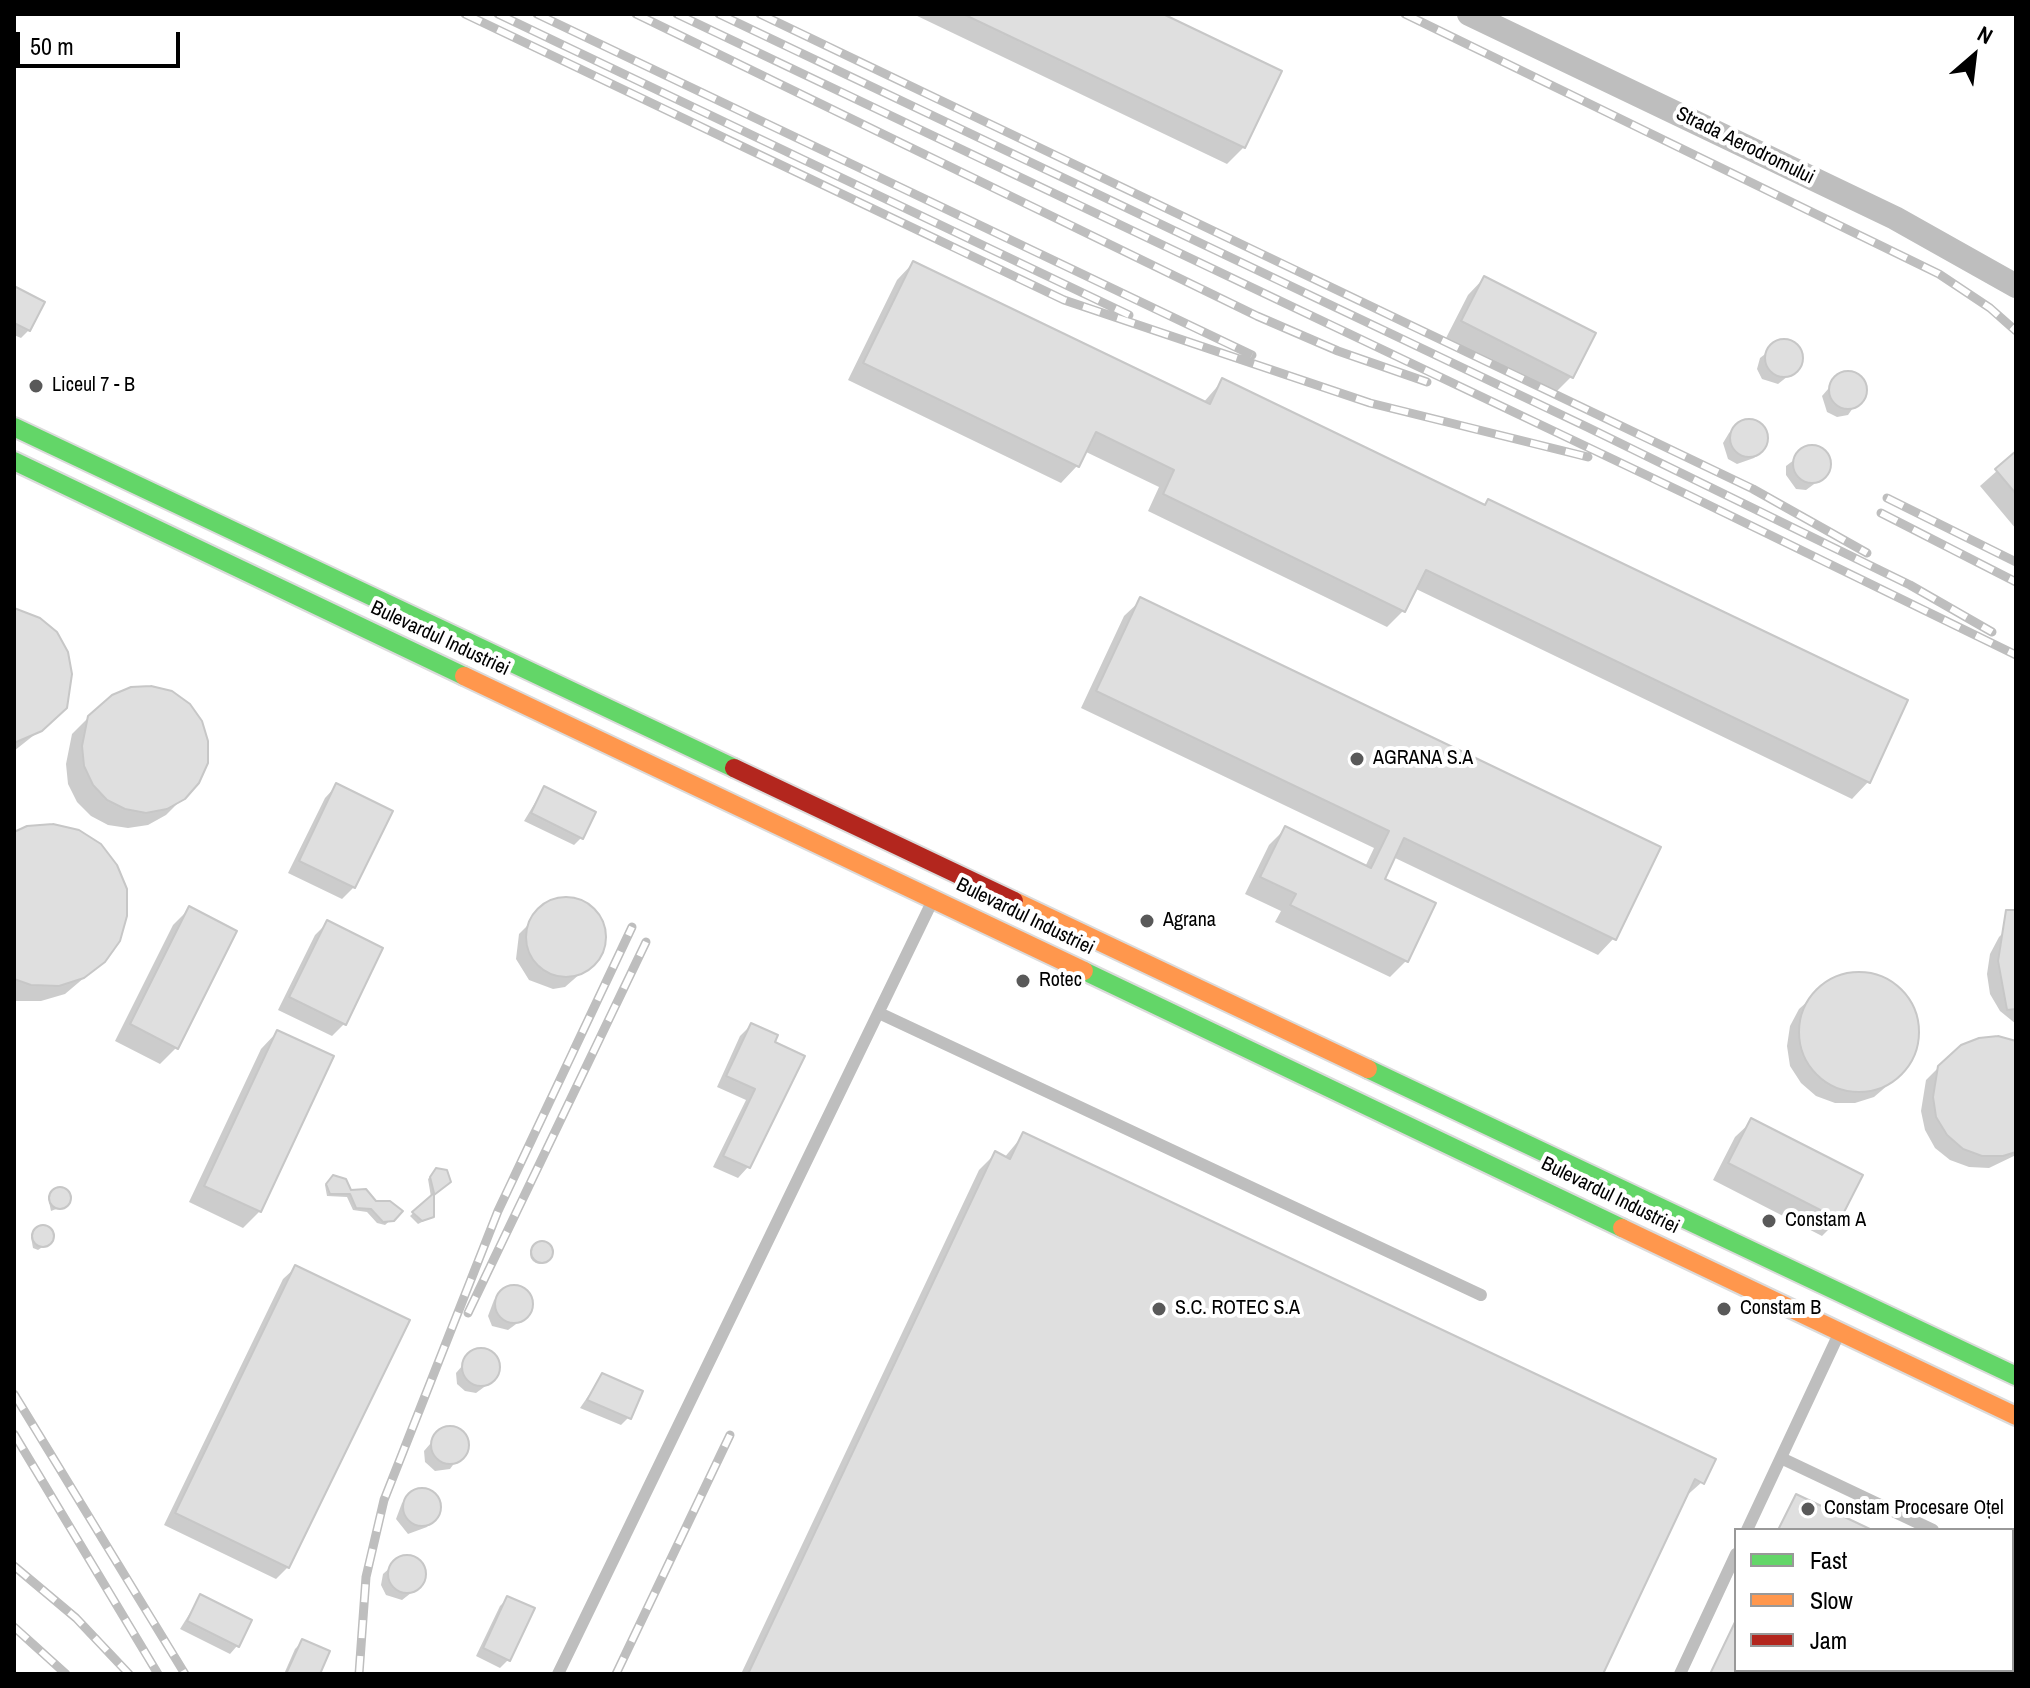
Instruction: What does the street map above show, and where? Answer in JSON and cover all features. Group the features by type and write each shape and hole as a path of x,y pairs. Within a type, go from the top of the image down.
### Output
{"main road":[{"name":"Bulevardul Industriei","path":"14,427 941,883 1848,1315 2016,1416"},
{"name":"Bulevardul Industriei","path":"14,461 941,883 1848,1315 2016,1376"}],"street":[{"name":"Strada Aerodromului","path":"1469,14 1895,218 2016,286"}],"lane":[{"path":"558,1674 941,883"},
{"path":"879,1013 1481,1295"},
{"path":"1748,1528 1848,1315"},
{"path":"1781,1458 1929,1528"},
{"path":"1680,1674 1734,1558"}],"building":[{"path":"963,14 1163,14 1282,71 1245,148"},
{"path":"913,261 1210,404 1222,378 1485,505 1488,499 1908,700 1870,783 1426,570 1405,612 1163,494 1174,470 1096,432 1079,467 863,363"},
{"path":"1484,276 1596,333 1573,378 1461,321"},
{"path":"14,286 45,302 30,331 14,323"},
{"path":"1784,339 1798,344 1803,358 1798,372 1784,377 1770,372 1765,358 1770,344"},
{"path":"1848,371 1862,376 1867,390 1862,404 1848,409 1834,404 1829,390 1834,376"},
{"path":"1749,419 1763,424 1768,438 1763,452 1749,457 1735,452 1730,438 1735,424"},
{"path":"1812,445 1826,450 1831,464 1826,478 1812,483 1798,478 1793,464 1798,450"},
{"path":"2016,451 2016,494 1995,469"},
{"name":"AGRANA S.A","path":"1140,597 1661,847 1616,940 1404,838 1385,879 1436,903 1408,962 1290,905 1296,894 1260,877 1285,826 1371,868 1389,831 1096,691"},
{"path":"14,608 40,618 57,632 68,652 72,674 67,708 42,731 14,743"},
{"path":"151,686 172,691 190,704 202,721 208,741 208,763 199,783 185,799 167,809 146,813 125,809 107,800 93,785 84,766 82,746 88,716 112,695 131,687"},
{"path":"336,783 393,811 355,888 299,861"},
{"path":"544,786 596,812 583,839 531,813"},
{"path":"53,824 79,830 101,844 117,865 127,889 127,916 120,941 105,962 84,978 59,986 31,985 14,979 14,832 27,826"},
{"path":"566,897 581,900 594,909 603,922 606,937 603,952 594,965 581,974 566,977 551,974 538,965 529,952 526,937 529,922 538,909 551,900"},
{"path":"189,906 237,931 178,1049 130,1024"},
{"path":"2006,910 2016,910 2016,1009 2007,1010 1998,961"},
{"path":"327,920 383,948 346,1025 289,997"},
{"path":"1859,972 1882,977 1901,990 1914,1009 1919,1032 1914,1055 1901,1074 1882,1087 1859,1092 1836,1087 1817,1074 1804,1055 1799,1032 1804,1009 1817,990 1836,977"},
{"path":"751,1023 778,1035 775,1042 805,1056 750,1168 723,1156 755,1089 726,1076"},
{"path":"277,1030 334,1056 261,1212 204,1186"},
{"path":"1998,1036 2016,1041 2016,1152 2003,1156 1982,1156 1963,1149 1947,1135 1936,1117 1933,1097 1938,1066 1961,1045 1979,1038"},
{"path":"1751,1118 1863,1175 1840,1220 1728,1163"},
{"name":"S.C. ROTEC S.A","path":"1023,1132 1716,1459 1704,1484 1695,1479 1603,1674 748,1674 995,1151 1010,1159"},
{"path":"436,1168 447,1170 451,1182 434,1195 434,1217 422,1221 412,1212 434,1193 430,1177"},
{"path":"333,1175 346,1179 351,1190 366,1189 376,1201 390,1201 403,1211 394,1221 383,1222 371,1209 356,1208 350,1194 330,1194 326,1184"},
{"path":"60,1187 68,1190 71,1198 68,1206 60,1209 52,1206 49,1198 52,1190"},
{"path":"43,1225 51,1228 54,1236 51,1244 43,1247 35,1244 32,1236 35,1228"},
{"path":"542,1241 550,1244 553,1252 550,1260 542,1263 534,1260 531,1252 534,1244"},
{"path":"295,1265 410,1320 289,1568 175,1513"},
{"path":"514,1285 528,1290 533,1304 528,1318 514,1323 500,1318 495,1304 500,1290"},
{"path":"481,1348 495,1353 500,1367 495,1381 481,1386 467,1381 462,1367 467,1353"},
{"path":"602,1373 643,1391 631,1419 587,1400"},
{"path":"450,1426 464,1431 469,1445 464,1459 450,1464 436,1459 431,1445 436,1431"},
{"path":"422,1488 436,1493 441,1507 436,1521 422,1526 408,1521 403,1507 408,1493"},
{"name":"Constam Procesare Oțel","path":"1796,1494 1868,1528 1779,1528"},
{"path":"407,1555 421,1560 426,1574 421,1588 407,1593 393,1588 388,1574 393,1560"},
{"path":"200,1594 252,1620 239,1647 187,1621"},
{"path":"507,1596 535,1608 510,1661 483,1648"},
{"path":"1734,1624 1736,1674 1710,1674"},
{"path":"302,1639 330,1651 320,1674 286,1674"}],"railway":[{"path":"465,14 1064,300 1370,403 1588,457"},
{"path":"498,14 1129,315"},
{"path":"537,14 1252,355"},
{"path":"636,14 1257,316 1338,351 1427,382"},
{"path":"677,14 1686,494 2016,655"},
{"path":"719,14 1587,427 1910,585 1992,632"},
{"path":"760,14 1753,489 1867,553"},
{"path":"1405,14 1939,274 1990,308 2016,331"},
{"path":"1887,498 2016,562"},
{"path":"1881,513 2016,582"},
{"path":"359,1674 366,1577 384,1500 498,1211 632,927"},
{"path":"468,1313 646,942"},
{"path":"14,1394 185,1674"},
{"path":"14,1434 158,1674"},
{"path":"616,1674 730,1435"},
{"path":"14,1566 76,1618 129,1674"},
{"path":"14,1627 66,1674"}],"traffic: fast":[{"path":"14,427 734,768"},
{"path":"14,461 464,676"},
{"path":"1084,971 1622,1228"},
{"path":"1368,1069 2016,1376"}],"traffic: slow":[{"path":"464,676 1084,971"},
{"path":"1014,901 1368,1069"},
{"path":"1622,1228 2016,1416"}],"traffic: jam":[{"path":"734,768 1014,901"}],"place":[{"name":"Liceul 7 - B","path":"36,386"},
{"name":"AGRANA S.A","path":"1357,759"},
{"name":"Agrana","path":"1147,921"},
{"name":"Rotec","path":"1023,981"},
{"name":"Constam A","path":"1769,1221"},
{"name":"S.C. ROTEC S.A","path":"1159,1309"},
{"name":"Constam B","path":"1724,1309"},
{"name":"Constam Procesare Oțel","path":"1808,1509"}]}
